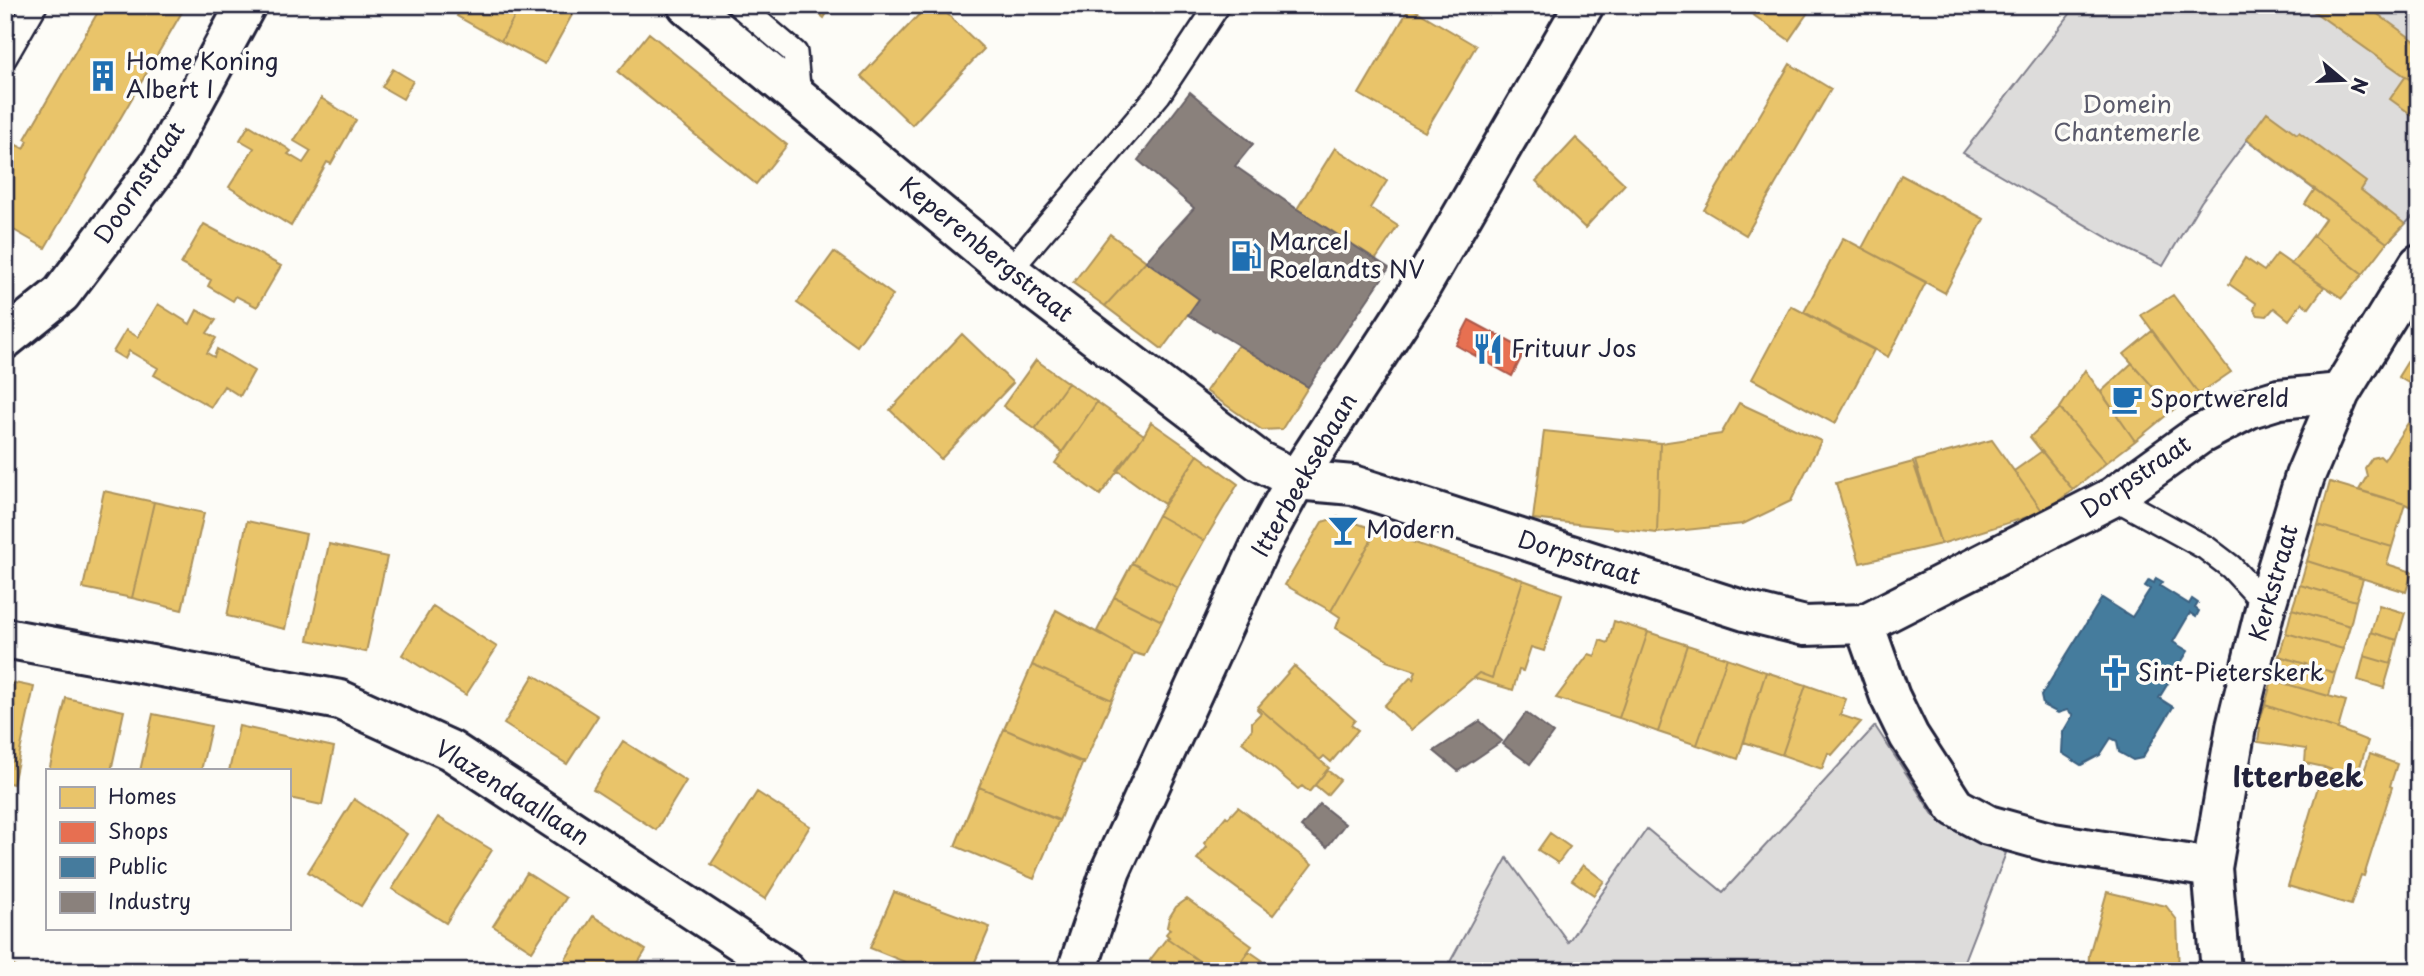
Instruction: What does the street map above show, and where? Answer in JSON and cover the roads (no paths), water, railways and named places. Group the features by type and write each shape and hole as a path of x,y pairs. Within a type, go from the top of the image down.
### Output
{"street":[{"name":"Doornstraat","path":"5,339 61,295 161,162 246,5"},
{"name":"Keperenbergstraat","path":"687,5 1009,271 1259,461 1296,480"},
{"name":"Itterbeeksebaan","path":"1077,971 1111,870 1260,546 1296,480 1415,297 1584,5"},
{"name":"Kerkstraat","path":"2221,971 2212,868 2236,727 2266,605 2305,476 2340,393 2419,264"},
{"name":"Dorpstraat","path":"1296,480 1353,485 1757,614 1805,626 1864,624 2113,497 2199,435 2250,408 2279,400 2340,393"},
{"path":"1864,624 1890,697 1909,736 1955,807 1988,825 2053,843 2212,868"},
{"name":"Vlazendaallaan","path":"5,638 340,700 450,750 786,971"}],"lane":[{"path":"5,57 35,5"},
{"path":"739,5 795,53 799,98"},
{"path":"1009,271 1159,94 1218,5"},
{"path":"2113,497 2206,548 2231,566 2266,605"}],"place":[{"name":"Home Koning Albert I","path":"103,76"},
{"name":"Marcel Roelandts NV","path":"1246,256"},
{"name":"Frituur Jos","path":"1488,349"},
{"name":"Sportwereld","path":"2127,399"},
{"name":"Modern","path":"1343,530"},
{"name":"Sint-Pieterskerk","path":"2115,673"}],"district":[{"name":"Itterbeek","path":"2298,777"}],"park label":[{"name":"Domein Chantemerle","path":"2127,119"}]}
